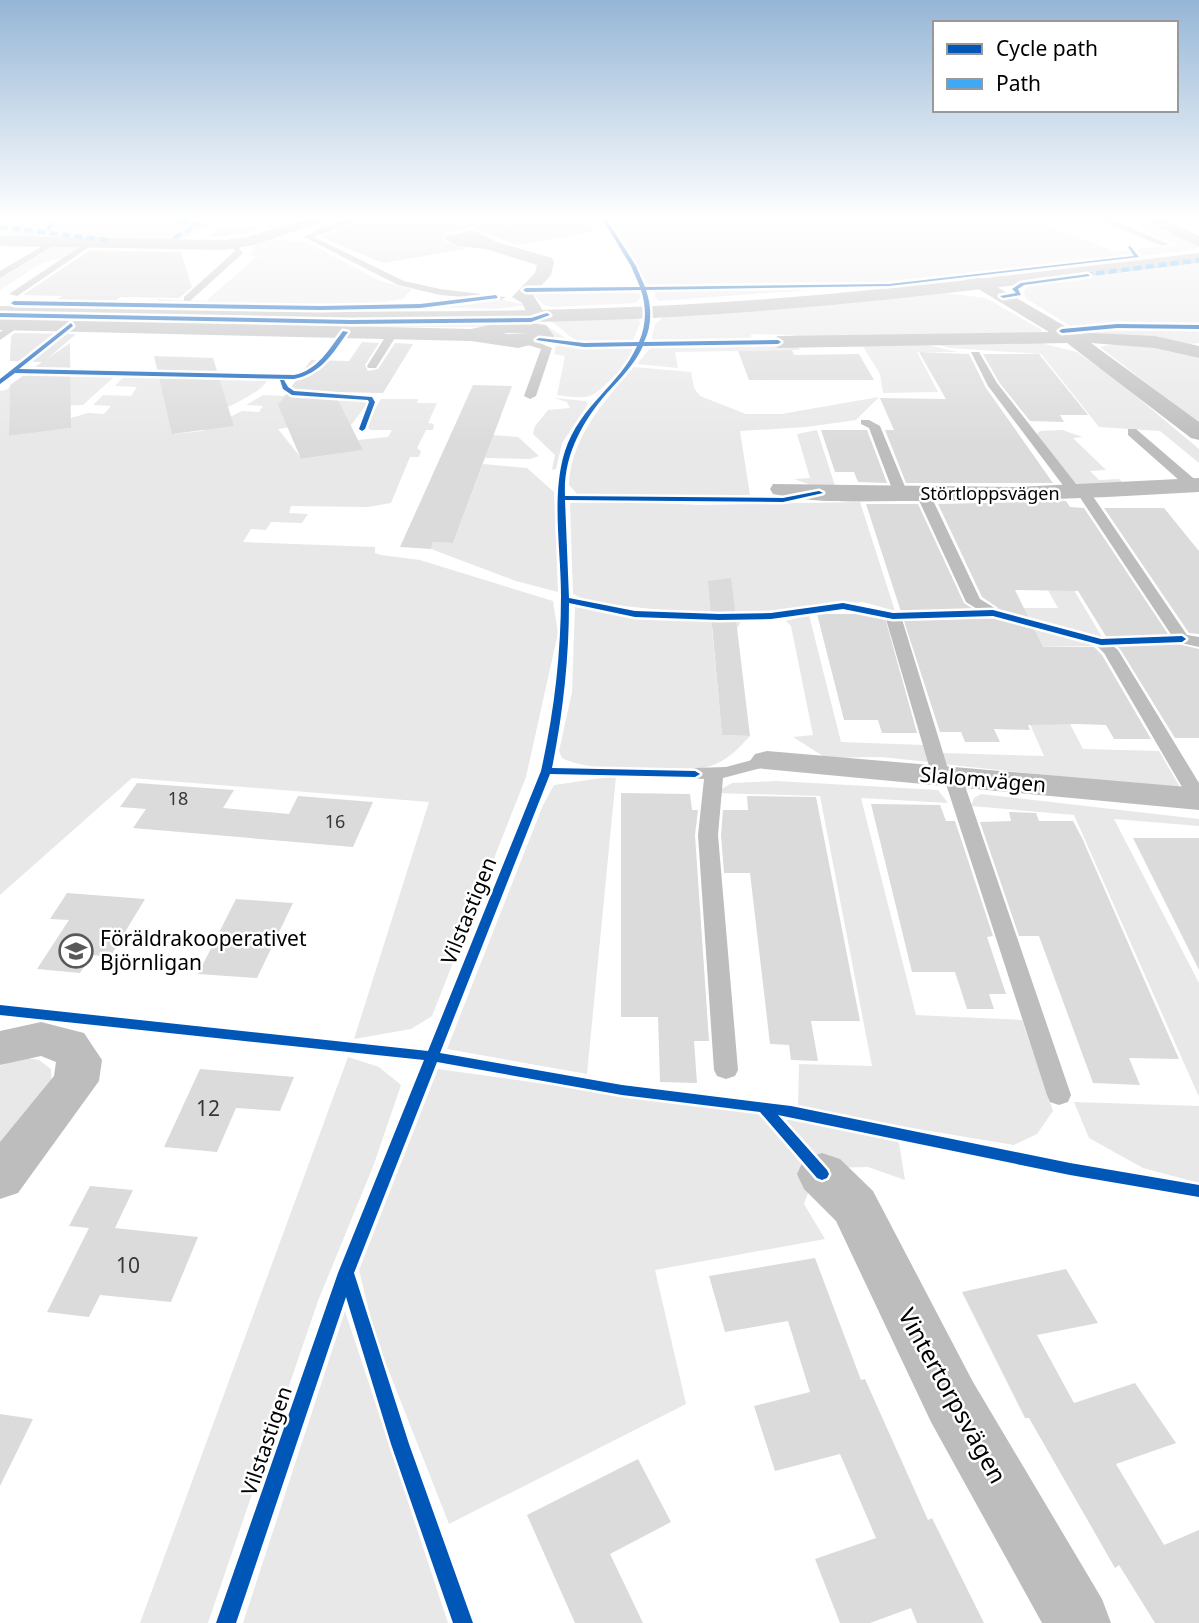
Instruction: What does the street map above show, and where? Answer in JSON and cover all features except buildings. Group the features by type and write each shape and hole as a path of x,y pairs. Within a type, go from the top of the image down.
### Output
{"main road":[{"path":"0,312 333,319 798,303 882,293"},
{"path":"7,299 335,312 532,312"}],"street":[{"path":"525,293 521,297 530,300 532,312"},
{"path":"998,293 1072,338 1199,433"},
{"path":"9,324 471,335 508,327 531,327 543,332 544,336 539,340 529,342"},
{"path":"778,342 1133,339 1199,352"},
{"name":"Störtloppsvägen","path":"782,489 912,494 1079,493 1197,485"},
{"name":"Slalomvägen","path":"766,761 1199,799"},
{"path":"0,1048 41,1039 68,1045 79,1060 76,1082 0,1178"},
{"name":"Vintertorpsvägen","path":"822,1174 855,1206 952,1402 1078,1623"}],"lane":[{"path":"187,299 194,293"},
{"path":"449,293 501,297"},
{"path":"0,337 9,324"},
{"path":"372,366 393,333"},
{"path":"529,342 547,348 530,396"},
{"path":"975,354 992,384 1079,493 1182,639 1199,642"},
{"path":"865,422 874,426 974,602 993,613"},
{"path":"1132,432 1197,485"},
{"path":"893,615 1059,1095"},
{"path":"1101,642 1110,650 1199,799"},
{"path":"726,1070 704,774 766,761"}],"shaded area":[{"path":"215,293 409,293 403,299 349,308 91,304 97,299 202,305 204,303 161,302 157,299 206,301"},
{"path":"532,293 640,293 643,296 635,303 554,307 544,305"},
{"path":"655,293 772,293 659,301"},
{"path":"944,293 986,298 1042,330 1040,335 805,338 751,334 752,341 651,342 655,324 664,316"},
{"path":"1024,293 1199,293 1199,323 1072,327 1025,298"},
{"path":"499,299 526,305 496,309 431,307"},
{"path":"639,317 640,324 632,342 576,341 550,320"},
{"path":"531,321 545,325 570,341 552,339 550,333 481,327 356,327 359,323"},
{"path":"1199,327 1199,343 1190,344 1082,331"},
{"path":"1129,341 1199,358 1199,424 1100,347"},
{"path":"1041,343 1077,352 1118,381 1199,449 1199,463 1160,431 1099,427 1041,354 949,348 936,344"},
{"path":"556,345 635,349 601,389 590,396 578,397 557,395 565,356 554,354"},
{"path":"862,345 928,345 958,352 917,352 938,392 883,393 880,374"},
{"path":"797,346 800,350 675,352 678,368 637,364 650,348"},
{"path":"634,367 691,372 694,388 700,396 746,414 781,414 879,397 856,420 806,427 740,431 750,495 578,495 569,485 575,452 582,436 611,393"},
{"path":"25,375 114,377 83,405 10,407 9,436 71,428 71,418 88,413 104,414 111,406 93,405 103,395 131,396 137,387 115,386 121,379 130,376 267,381 251,395 173,434 202,431 242,411 259,412 263,406 246,405 263,395 362,399 367,404 349,428 307,425 278,429 302,459 362,450 358,440 388,437 392,430 371,430 365,426 381,399 418,399 417,403 437,403 428,423 434,424 433,430 426,430 417,448 421,451 419,457 410,457 391,503 368,507 291,506 289,513 308,514 302,523 271,522 266,530 251,529 243,542 375,547 375,553 381,555 420,560 553,601 558,633 526,777 432,1016 411,1029 354,1039 429,802 132,778 0,895 0,391 6,390"},
{"path":"554,398 585,401 588,404 562,443 556,469 552,470 555,455 533,434 535,426 548,410 570,408 567,402"},
{"path":"817,430 836,489 822,489 794,479 810,478 797,434"},
{"path":"1062,430 1083,437 1073,438 1106,470 1090,471 1099,480 1119,479 1126,485 1080,488 1073,482 1037,434 1040,431"},
{"path":"493,435 518,437 539,456 530,459 485,458"},
{"path":"483,464 527,468 554,492 558,592 516,581 431,549 433,542 453,543"},
{"path":"595,500 700,505 860,502 895,611 863,602 743,613 679,612 589,602 573,594 570,503"},
{"path":"999,503 1022,503 1102,637 997,614 986,608 1058,608"},
{"path":"575,607 741,622 737,628 712,629 722,735 750,736 726,759 694,769 611,769 574,763 562,758 559,751 572,692"},
{"path":"809,615 841,742 923,745 929,762 881,757 826,758 793,737 813,735 791,626 786,621"},
{"path":"984,619 1006,619 1097,641 1100,646 1030,647 1083,749 1159,751 1181,789 942,764 942,753 1044,756"},
{"path":"616,776 587,1074 447,1049 543,805 554,785"},
{"path":"776,781 938,790 948,803 861,798 916,1015 1022,1020 1053,1111 1037,1134 1014,1145 798,1109 799,1064 872,1066 820,796 714,793 732,783"},
{"path":"981,794 1199,819 1199,826 1114,819 1199,983 1199,1097 1074,815 971,806 974,798"},
{"path":"21,1057 39,1060 51,1069 52,1086 0,1157 0,1066"},
{"path":"348,1057 379,1067 401,1085 374,1164 318,1301 208,1623 140,1623"},
{"path":"438,1069 759,1114 814,1177 804,1204 825,1239 655,1270 686,1404 449,1524 375,1336 359,1270"},
{"path":"1074,1102 1199,1106 1199,1183 1143,1168 1089,1138"},
{"path":"776,1113 898,1137 905,1180 868,1167 828,1168"},
{"path":"345,1311 448,1623 243,1623"}],"cycle path":[{"name":"Vilstastigen","path":"226,1623 346,1273 546,771 554,734 563,663 565,559 561,485 564,469 580,424 638,351 645,335 648,317 645,293"},
{"path":"1003,296 1018,293"},
{"path":"14,303 321,308 420,306 496,297"},
{"path":"0,315 351,322 531,320 547,315"},
{"path":"0,382 71,325"},
{"path":"1062,331 1117,326 1199,327"},
{"path":"15,371 294,377 304,375 320,365 345,332"},
{"path":"539,340 584,345 778,342"},
{"path":"282,381 285,388 292,393 370,398 372,402 362,429"},
{"path":"562,498 783,500 819,493"},
{"path":"567,600 635,614 719,617 771,616 843,606 893,616 993,613 1101,642 1182,639"},
{"path":"546,771 695,774"},
{"path":"0,1010 432,1056 622,1090 791,1111 1070,1169 1199,1191"},
{"path":"763,1107 822,1174"},
{"path":"346,1273 400,1444 463,1623"}],"place":[{"name":"Föräldrakooperativet Björnligan","path":"76,951"}]}
